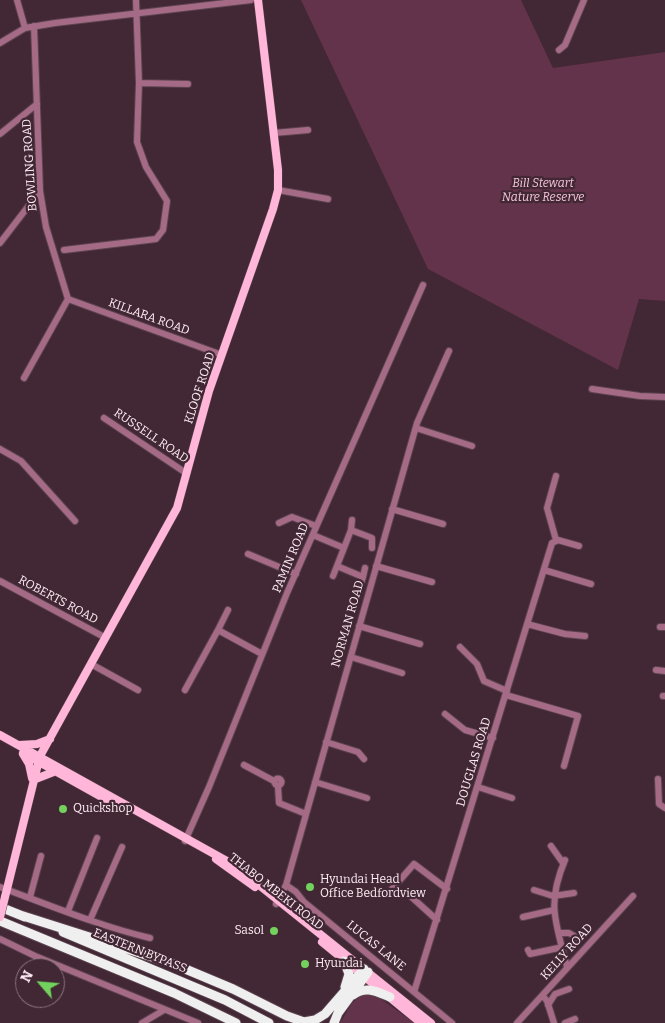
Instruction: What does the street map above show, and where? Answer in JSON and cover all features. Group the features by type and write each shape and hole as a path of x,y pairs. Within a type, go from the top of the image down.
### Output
{"highway":[{"name":"EASTERN BYPASS","path":"0,906 225,1000 269,1023"},
{"path":"20,915 178,966 296,1020 316,1020 325,1014 343,999 364,973"},
{"name":"EASTERN BYPASS","path":"0,921 179,995 236,1023"},
{"path":"334,1023 349,977 344,961"},
{"path":"343,999 362,990 375,990 390,997"}],"main road":[{"name":"KLOOF ROAD","path":"0,917 4,891 39,759 171,520 179,501 209,392 278,190 274,134 258,0"},
{"name":"THABO MBEKI ROAD","path":"0,735 19,748 195,845 277,902 364,973 431,1023"},
{"name":"THABO MBEKI ROAD","path":"0,740 19,748"},
{"path":"49,740 49,754 56,768 33,781 29,764 19,748 49,740"},
{"name":"THABO MBEKI ROAD","path":"195,845 223,858 243,871 344,961 364,973 421,1023"}],"street":[{"path":"17,0 25,28"},
{"path":"64,250 156,239 164,230 167,200 146,167 138,142 139,83 136,0"},
{"path":"0,43 25,28 34,26 251,0"},
{"path":"559,50 564,45 584,0"},
{"name":"BOWLING ROAD","path":"34,26 40,191 46,227 68,299"},
{"path":"139,83 188,84"},
{"path":"0,134 37,104"},
{"path":"274,134 308,130"},
{"path":"278,190 328,199"},
{"path":"0,243 40,191"},
{"name":"PAMIN ROAD","path":"186,839 316,526 422,285"},
{"path":"24,378 68,299"},
{"name":"KILLARA ROAD","path":"68,299 222,355"},
{"name":"NORMAN ROAD","path":"277,902 286,885 416,428 449,351"},
{"path":"592,389 640,396 665,397"},
{"name":"RUSSELL ROAD","path":"104,418 186,473"},
{"path":"416,428 472,446"},
{"path":"0,449 21,461 75,521"},
{"path":"556,476 547,508 556,540 580,546"},
{"path":"392,509 444,524"},
{"path":"278,523 292,517 316,526"},
{"path":"333,576 351,530 352,520"},
{"path":"351,530 372,538 372,548"},
{"path":"313,535 344,548"},
{"name":"DOUGLAS ROAD","path":"414,992 552,543 556,540"},
{"path":"248,554 296,574"},
{"path":"337,566 363,577"},
{"path":"376,566 432,582"},
{"path":"360,586 366,568"},
{"path":"544,570 591,584"},
{"name":"ROBERTS ROAD","path":"0,581 106,638"},
{"path":"185,690 228,610"},
{"path":"527,624 565,634 584,636"},
{"path":"359,626 420,644"},
{"path":"218,630 262,654"},
{"path":"460,647 477,664 484,681 506,693 578,716 564,766"},
{"path":"351,657 402,673"},
{"path":"91,664 138,690"},
{"path":"656,670 665,671"},
{"path":"445,714 465,730 492,738"},
{"path":"326,742 358,752 364,759"},
{"path":"244,764 276,784 279,802 306,814"},
{"path":"658,779 658,804 665,808"},
{"path":"315,782 367,798"},
{"path":"478,787 512,798"},
{"path":"68,911 98,838"},
{"path":"551,846 564,861 553,896 554,910 567,967"},
{"path":"90,920 122,847"},
{"path":"30,897 41,856"},
{"path":"392,889 414,864 447,889"},
{"name":"LUCAS LANE","path":"286,885 296,892 304,902 452,1023"},
{"path":"534,890 553,896 574,894"},
{"path":"4,891 30,897 106,927 150,938"},
{"path":"406,892 437,920"},
{"name":"KELLY ROAD","path":"517,1023 633,896"},
{"path":"523,917 554,910"},
{"path":"559,933 569,933 578,938"},
{"path":"0,939 35,956 198,1023"},
{"path":"528,950 531,954 562,947"},
{"path":"548,1004 558,992 569,989"},
{"path":"543,996 548,1004 554,1023"},
{"path":"142,1023 164,1010"},
{"path":"565,1023 575,1019"}],"green space":[{"name":"Bill Stewart Nature Reserve","path":"301,0 521,0 553,68 665,52 665,301 639,299 618,370 428,269"},
{"path":"371,992 415,1023 340,1023 352,1003 363,993"}],"place":[{"name":"Quickshop","path":"63,809"},
{"name":"Hyundai Head Office Bedfordview","path":"310,887"},
{"name":"Sasol","path":"274,931"},
{"name":"Hyundai","path":"305,964"}]}
